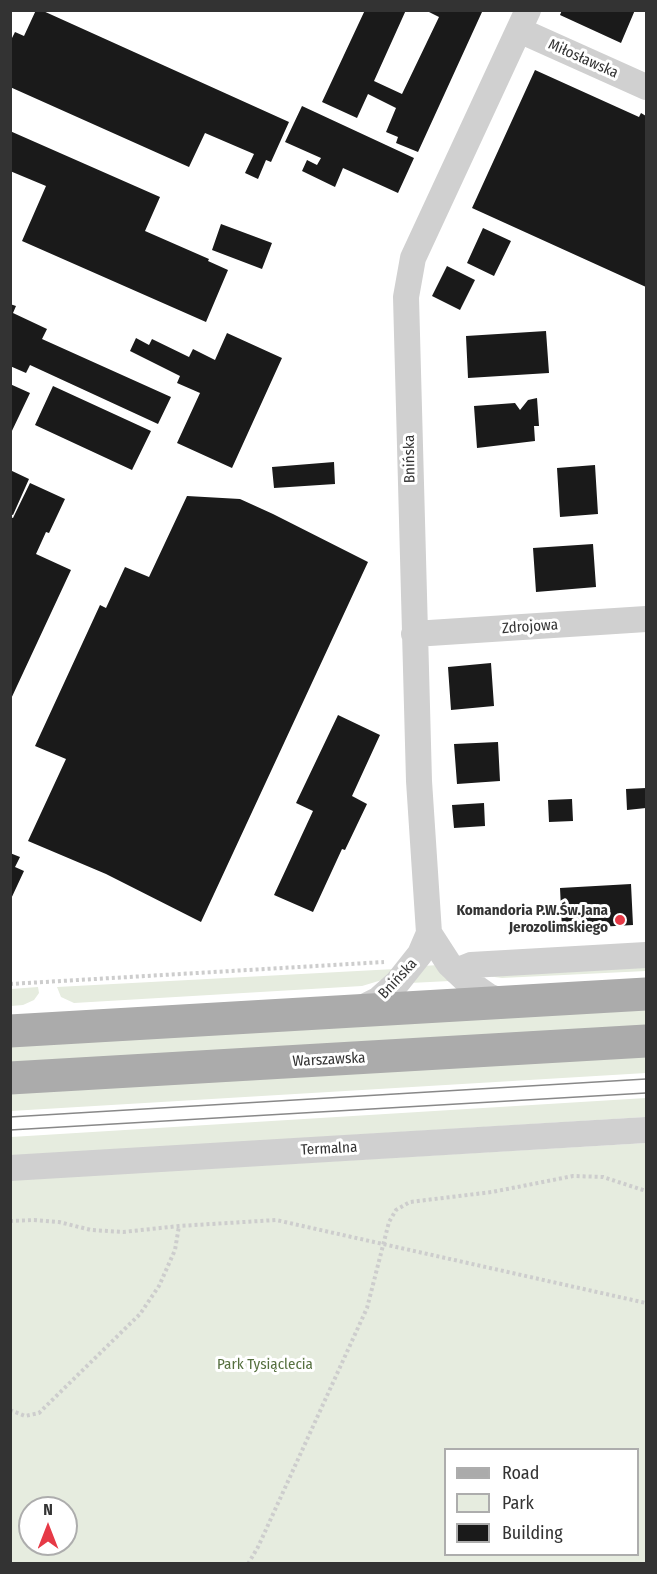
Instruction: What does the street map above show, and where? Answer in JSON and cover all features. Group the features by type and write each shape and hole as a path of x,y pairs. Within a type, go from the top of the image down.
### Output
{"main road":[{"path":"10,1031 646,994"},
{"name":"Warszawska","path":"10,1078 646,1041"}],"street":[{"name":"Miłosławska","path":"524,20 646,87"},
{"name":"Bnińska","path":"505,1003 477,990 456,971 429,933 419,781 406,297 413,258 524,20"},
{"name":"Zdrojowa","path":"414,634 646,619"},
{"name":"Bnińska","path":"354,1012 383,996 418,958 429,933"},
{"path":"456,971 471,965 646,955"},
{"name":"Termalna","path":"10,1168 646,1130"}],"path":[{"path":"10,984 276,969 418,958"},
{"path":"248,1563 258,1546 367,1308 389,1222 396,1210 410,1202 492,1192 573,1176 603,1177 646,1191"},
{"path":"10,1221 51,1221 91,1230 123,1232 276,1220 646,1303"},
{"path":"10,1410 25,1416 39,1413 140,1314 159,1286 175,1250 179,1226"}],"green space":[{"path":"646,962 646,971 502,978 487,976"},
{"path":"439,965 450,981 410,983 422,966"},
{"path":"395,969 382,980 362,986 74,1003 61,997 57,987"},
{"path":"38,987 39,993 34,1000 23,1005 11,1006 11,989"},
{"path":"646,1006 646,1028 11,1066 11,1043"},
{"path":"646,1053 646,1073 11,1111 11,1090"},
{"path":"646,1098 646,1117 11,1156 11,1137"},
{"name":"Park Tysiąclecia","path":"646,1143 646,1563 11,1564 11,1180"}],"building":[{"path":"36,10 41,10 289,122 271,162 266,160 258,179 245,173 254,154 205,133 189,167 10,87 10,42 15,32 24,36"},
{"path":"365,10 406,10 374,81 402,94 439,17 425,10 482,12 418,152 396,143 398,137 386,132 396,108 368,94 357,118 322,102"},
{"path":"562,10 635,10 621,43 560,15"},
{"path":"535,70 639,117 641,113 646,116 646,287 472,208"},
{"path":"302,106 414,158 398,193 343,168 335,187 302,171 307,160 317,165 321,158 285,142"},
{"path":"10,131 160,197 145,231 209,259 208,261 228,270 206,322 22,241 46,186 10,171"},
{"path":"221,224 272,243 262,269 212,250"},
{"path":"483,228 511,241 494,276 467,263"},
{"path":"447,266 475,280 460,310 432,296"},
{"path":"10,304 16,306 13,313 47,329 42,339 171,397 158,424 30,365 26,373 10,366"},
{"path":"546,331 549,373 468,378 466,336"},
{"path":"227,333 282,358 232,468 177,443 200,393 177,383 180,376 130,351 136,338 149,345 152,339 189,357 193,349 215,360"},
{"path":"10,384 30,393 10,435"},
{"path":"53,386 151,431 132,470 35,425"},
{"path":"537,398 539,426 534,426 535,441 477,448 474,406 515,403 520,410 528,400"},
{"path":"334,462 335,484 274,488 272,467"},
{"path":"595,465 598,514 560,517 557,468"},
{"path":"10,470 29,479 13,515 10,514"},
{"path":"30,483 65,499 36,554 71,570 10,701 10,517 13,518"},
{"path":"187,496 240,499 368,562 201,922 106,874 28,841 66,759 35,746 100,605 106,608 125,567 149,577"},
{"path":"593,544 596,587 536,592 533,548"},
{"path":"491,663 494,706 451,710 448,667"},
{"path":"338,715 380,735 352,796 367,804 345,850 342,849 313,912 274,895 313,811 296,803"},
{"path":"498,742 500,781 457,784 454,744"},
{"path":"646,788 646,808 627,810 626,789"},
{"path":"572,799 573,821 549,822 548,800"},
{"path":"484,803 485,826 454,828 452,805"},
{"path":"10,853 20,857 15,867 24,871 10,901"},
{"path":"631,884 633,925 562,929 560,888"}],"tram line":[{"path":"10,1117 646,1079"},
{"path":"10,1130 646,1093"}],"place":[{"name":"Komandoria P.W.Św.Jana Jerozolimskiego","path":"620,920"}]}
